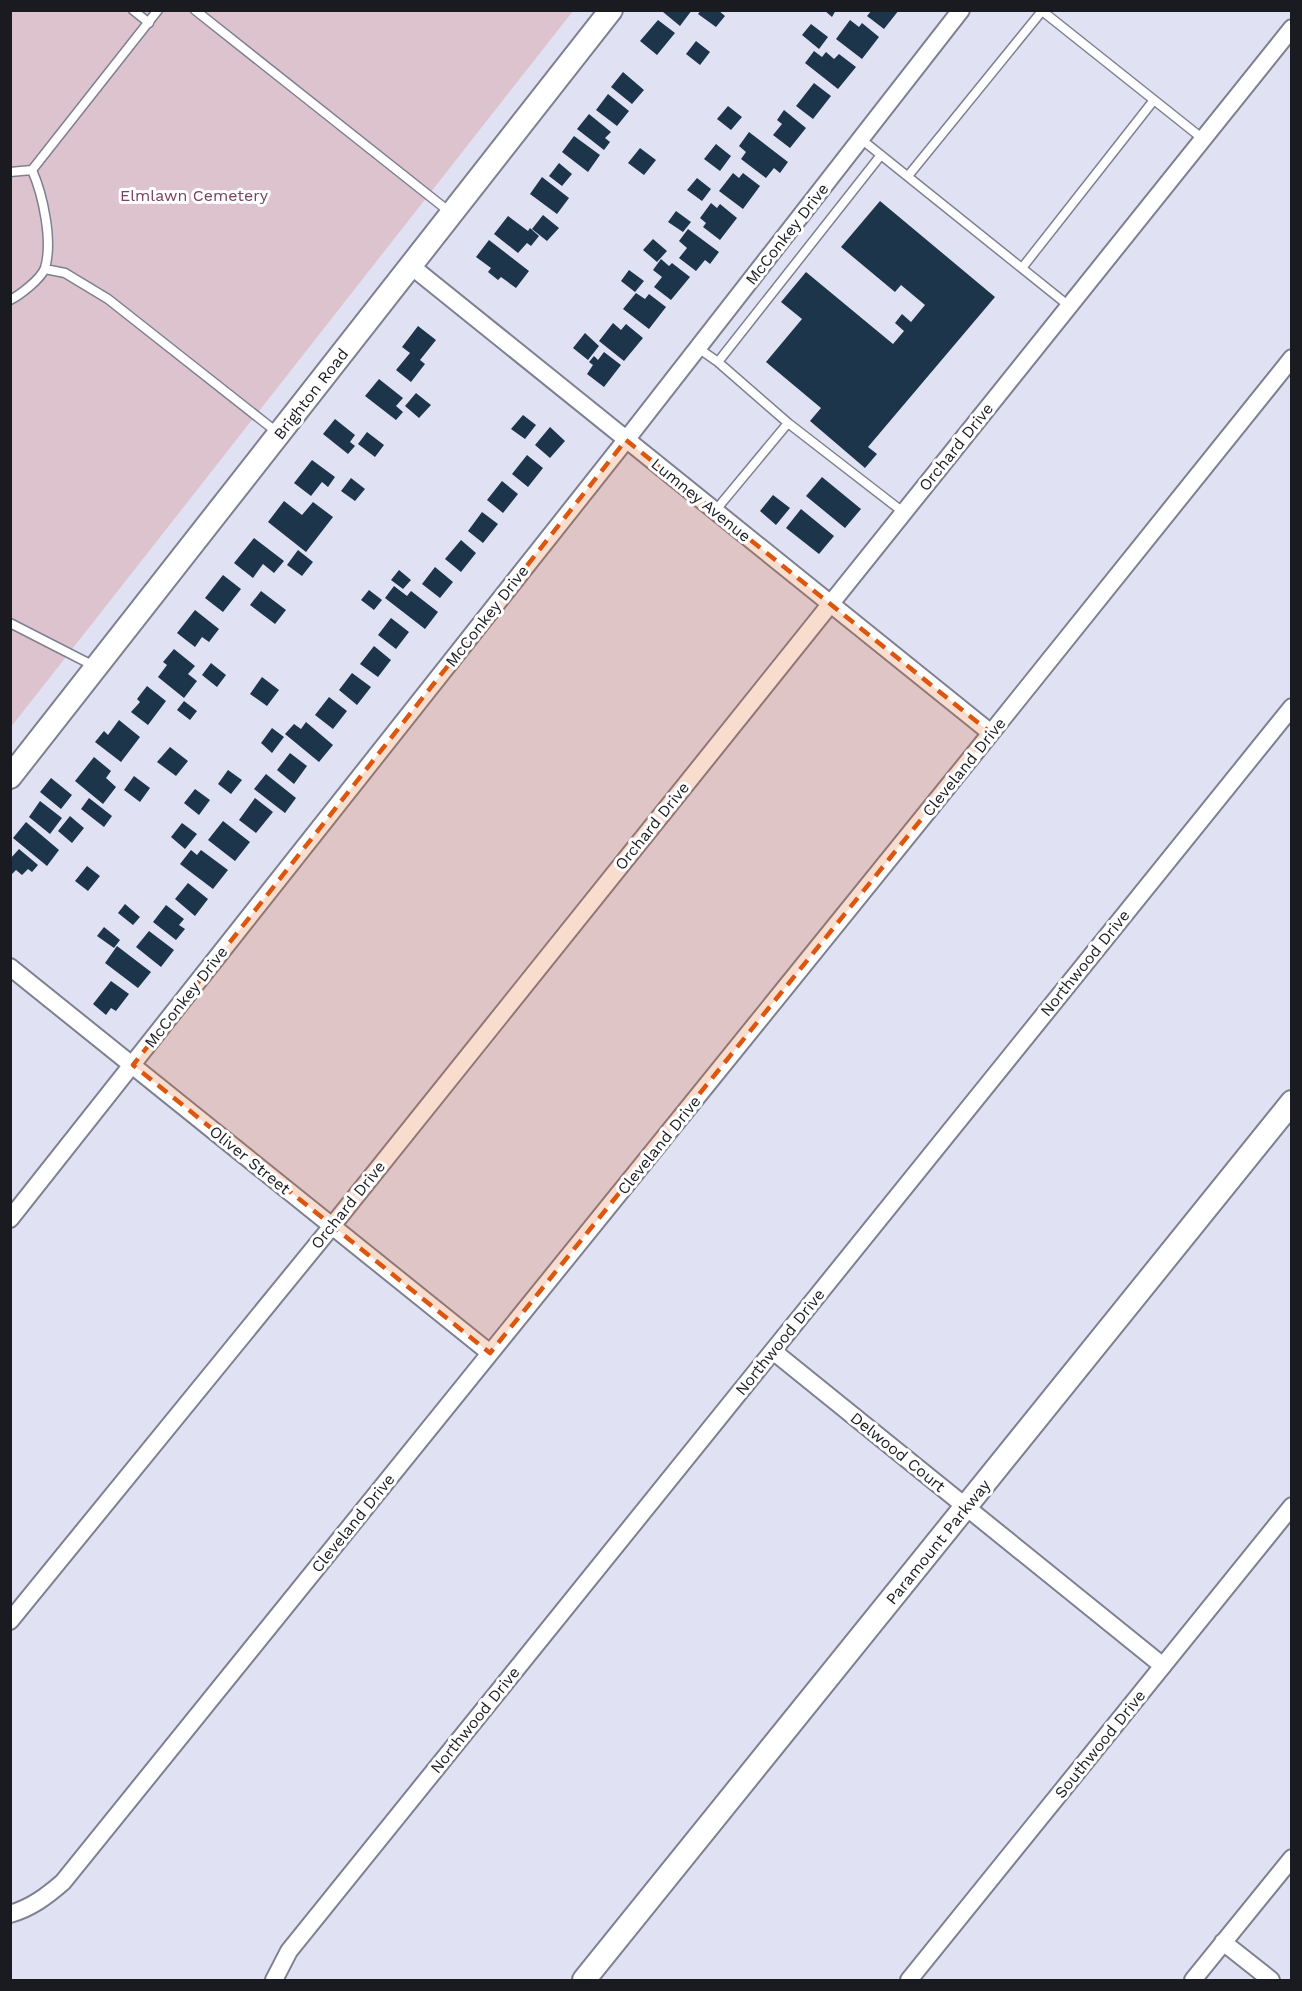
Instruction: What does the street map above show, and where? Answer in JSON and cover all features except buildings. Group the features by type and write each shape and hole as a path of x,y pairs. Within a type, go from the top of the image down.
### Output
{"street":[{"name":"Brighton Road","path":"10,777 611,10"},
{"name":"McConkey Drive","path":"10,1219 626,440 961,10"},
{"name":"Orchard Drive","path":"10,1622 332,1226 1292,28"},
{"name":"Lumney Avenue","path":"411,266 991,733"},
{"name":"Cleveland Drive","path":"10,1914 32,1906 63,1882 1292,358"},
{"name":"Northwood Drive","path":"274,1980 289,1951 1292,707"},
{"name":"Oliver Street","path":"10,967 490,1353"},
{"name":"Paramount Parkway","path":"584,1980 1292,1102"},
{"name":"Delwood Court","path":"773,1351 1163,1665"},
{"name":"Southwood Drive","path":"909,1980 1292,1506"},
{"path":"1193,1980 1292,1858"},
{"path":"1224,1942 1271,1980"}],"lane":[{"path":"133,10 149,23"},
{"path":"10,172 32,170 158,10"},
{"path":"195,10 452,213"},
{"path":"908,176 1042,11 1203,139"},
{"path":"1022,268 1154,100"},
{"path":"861,139 1069,306"},
{"path":"718,362 881,155"},
{"path":"10,300 32,284 45,269 46,218 41,190 32,170"},
{"path":"45,269 65,273 108,299 279,434"},
{"path":"698,348 718,362 788,423 903,512"},
{"path":"715,511 788,423"},
{"path":"10,623 97,667"}],"highlighted area":[{"path":"626,440 991,733 490,1353 133,1065"}],"green space":[{"name":"Elmlawn Cemetery","path":"11,11 573,11 11,727"}]}
